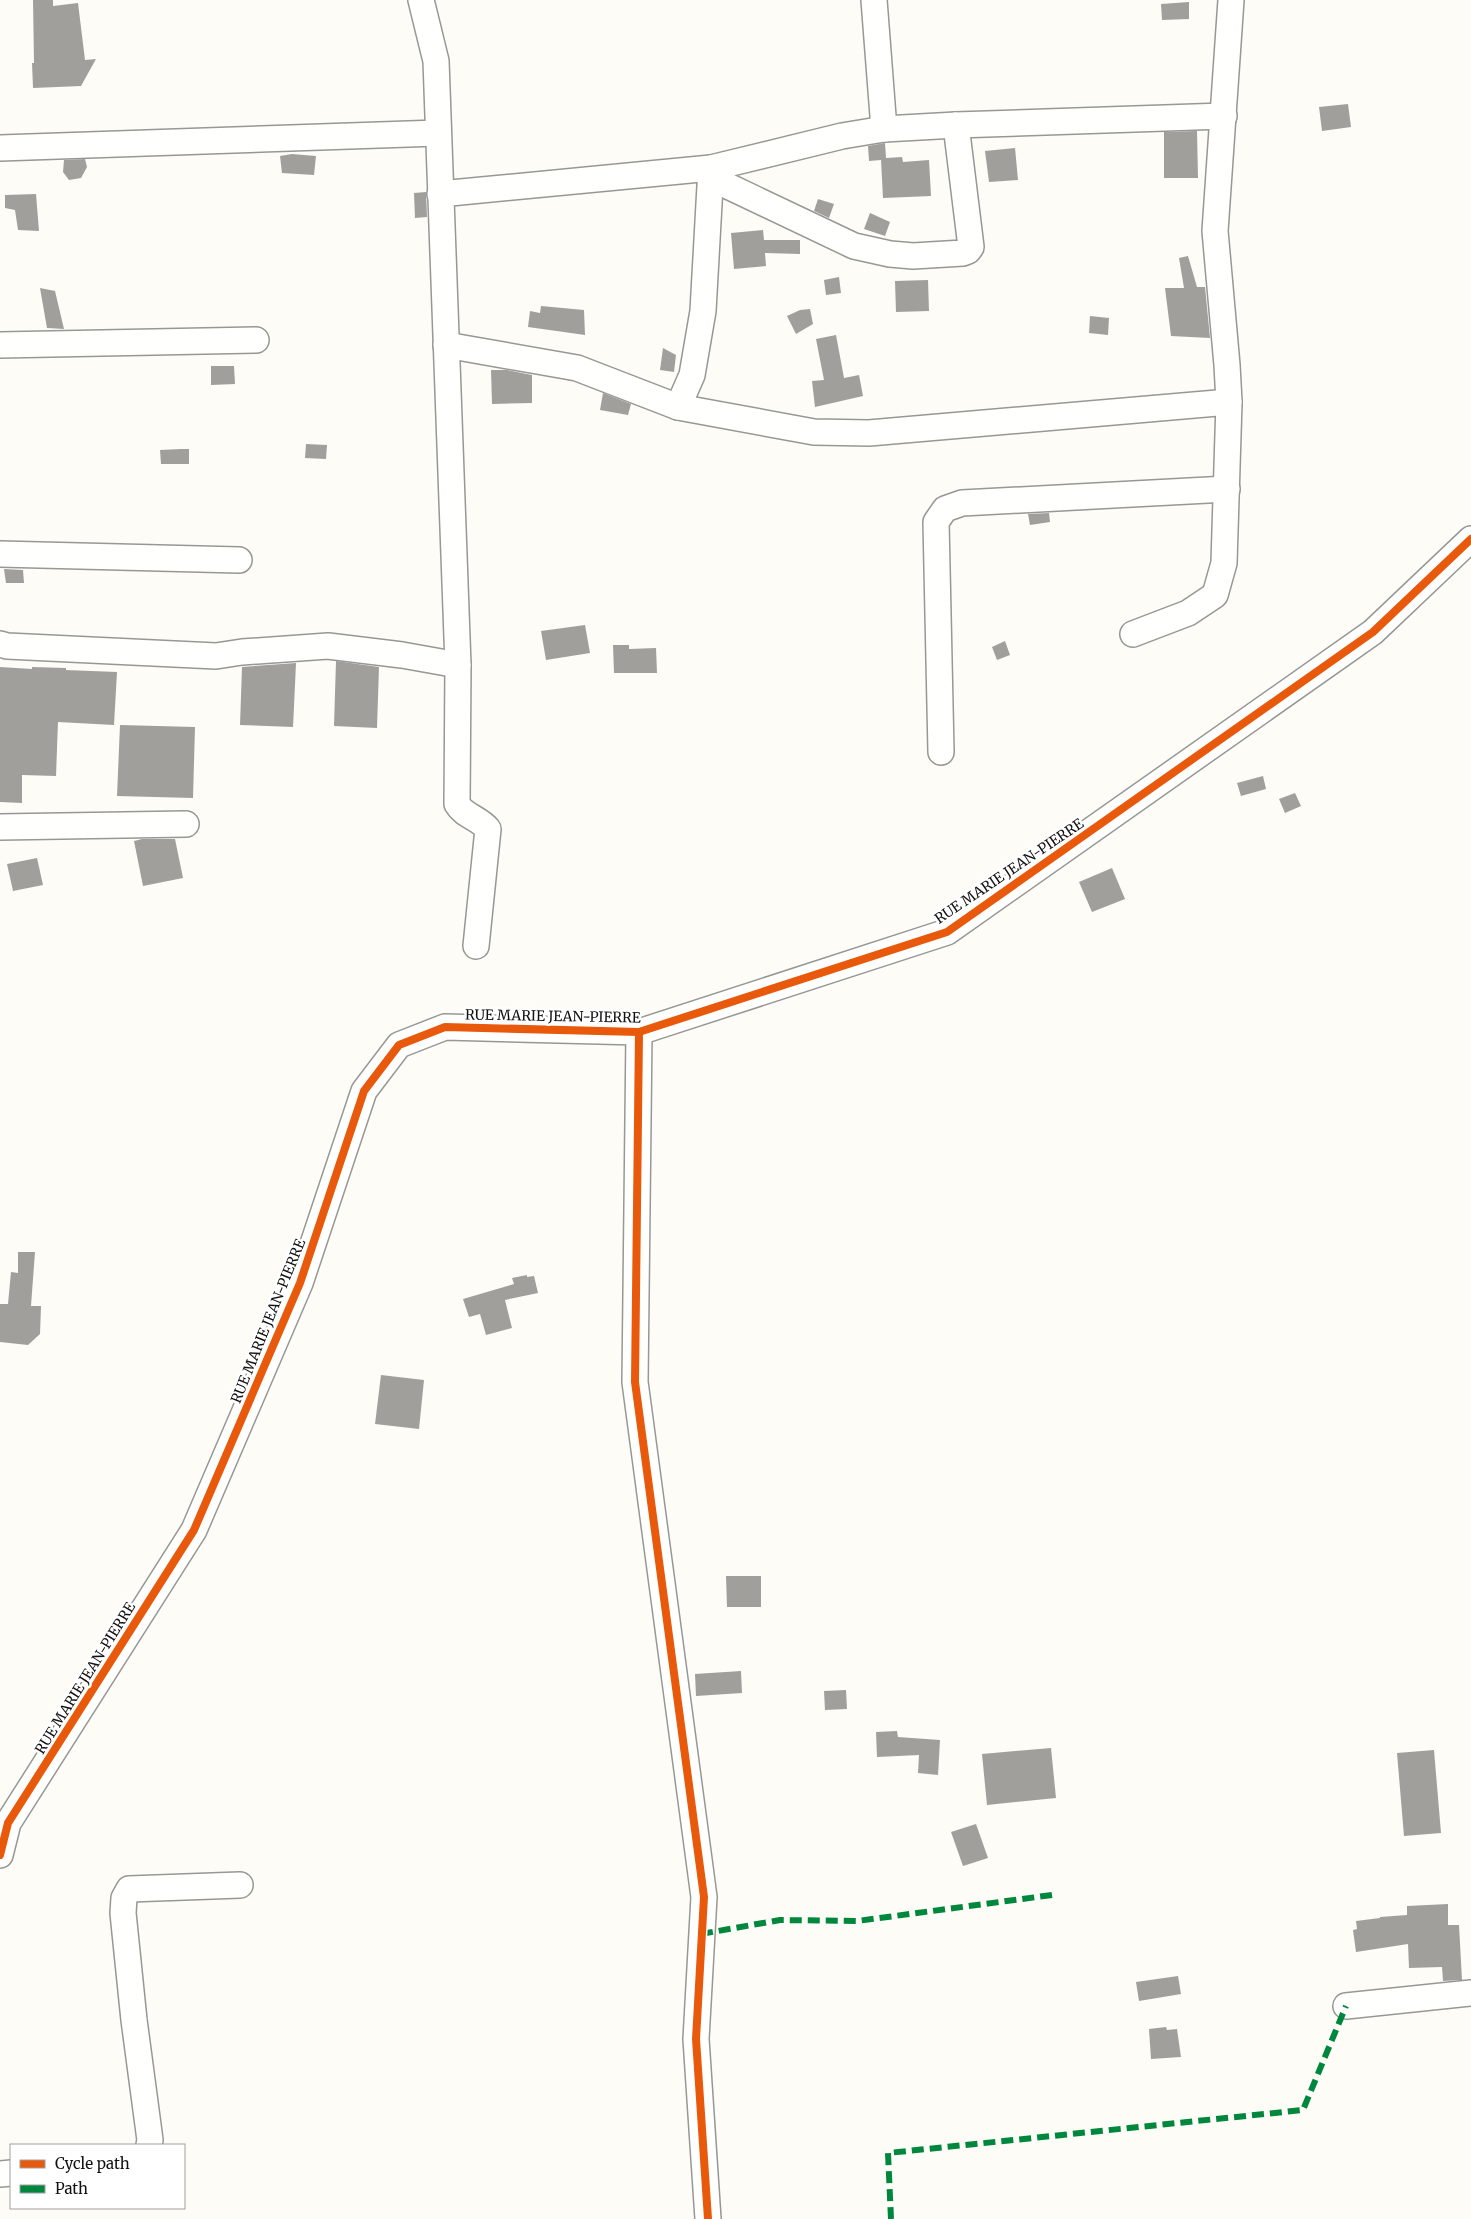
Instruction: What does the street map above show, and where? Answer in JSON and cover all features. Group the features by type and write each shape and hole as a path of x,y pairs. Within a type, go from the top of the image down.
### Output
{"street":[{"path":"421,0 436,61 458,665 457,804 461,811 483,823 488,829 476,946"},
{"path":"874,0 884,129"},
{"path":"1133,634 1188,613 1215,595 1224,562 1229,402 1228,365 1215,231 1231,0"},
{"path":"440,194 711,173 842,136 884,129 1224,116"},
{"path":"711,173 854,246 890,254 913,256 963,253 971,247 956,125"},
{"path":"0,148 438,133"},
{"path":"678,407 692,375 703,311 711,173"},
{"path":"0,345 256,340"},
{"path":"446,345 577,368 678,407 814,432 869,433 1229,402"},
{"path":"942,752 936,522 945,509 962,503 1227,489"},
{"name":"RUE MARIE JEAN-PIERRE","path":"0,1855 8,1823 194,1530 300,1283 364,1091 399,1045 445,1027 639,1032 946,932 1373,632 1471,539"},
{"path":"0,554 239,560"},
{"path":"0,644 7,646 216,656 242,652 328,646 402,655 458,665"},
{"path":"0,826 186,824"},
{"path":"639,1032 635,1382 704,1897 696,2039 708,2219"},
{"path":"149,2144 123,1913 124,1898 129,1889 240,1885"},
{"path":"1346,2006 1471,1994"}],"building":[{"path":"33,0 53,0 53,6 78,3 85,60 96,59 81,86 33,88"},
{"path":"1189,2 1189,19 1162,20 1161,4"},
{"path":"1348,104 1351,127 1322,131 1319,107"},
{"path":"1197,131 1198,178 1164,178 1164,132"},
{"path":"885,143 886,158 902,157 903,162 929,160 931,196 883,198 881,160 869,161 868,146"},
{"path":"1015,148 1018,180 989,182 985,151"},
{"path":"292,154 316,156 314,175 282,173 280,156"},
{"path":"85,159 87,167 81,178 69,180 63,172 64,160"},
{"path":"426,192 427,217 415,218 414,193"},
{"path":"36,194 39,231 18,230 15,210 5,208 5,195"},
{"path":"818,199 834,204 829,218 814,211"},
{"path":"870,213 890,222 885,236 864,229"},
{"path":"763,230 764,240 800,240 800,254 765,253 766,266 734,269 731,233"},
{"path":"1188,256 1197,287 1205,287 1210,338 1171,336 1165,288 1184,288 1179,258"},
{"path":"839,277 841,293 826,295 824,280"},
{"path":"928,280 929,311 896,312 895,281"},
{"path":"40,288 55,291 64,329 47,328"},
{"path":"541,306 584,310 585,335 528,327 530,311 540,313"},
{"path":"810,309 813,324 796,334 787,316 800,310"},
{"path":"1090,316 1109,318 1108,335 1089,333"},
{"path":"836,335 844,378 859,375 863,396 815,407 812,381 824,380 816,339"},
{"path":"663,348 676,355 674,372 660,370"},
{"path":"211,366 234,366 235,384 211,385"},
{"path":"491,370 507,370 532,375 532,403 492,404"},
{"path":"603,393 631,404 628,415 600,410"},
{"path":"306,444 327,445 326,459 305,458"},
{"path":"189,449 189,464 161,464 160,450"},
{"path":"1049,513 1050,522 1030,525 1028,514"},
{"path":"4,569 23,570 24,583 6,583"},
{"path":"585,625 590,653 546,660 541,631"},
{"path":"1005,641 1010,655 997,660 992,647"},
{"path":"613,645 629,645 629,649 656,648 657,673 614,673"},
{"path":"336,661 379,667 377,728 334,726"},
{"path":"296,663 293,727 240,725 242,667"},
{"path":"0,667 32,669 32,667 66,668 66,670 117,672 114,725 58,722 56,776 22,775 22,803 0,802"},
{"path":"120,725 195,727 193,798 117,796"},
{"path":"1263,776 1266,789 1241,796 1237,783"},
{"path":"1295,793 1301,806 1285,813 1279,799"},
{"path":"142,839 175,839 183,878 143,886 134,841"},
{"path":"37,858 43,885 13,891 7,864"},
{"path":"1112,868 1125,899 1092,912 1079,882"},
{"path":"18,1252 35,1252 31,1306 41,1306 40,1334 28,1345 0,1342 0,1304 8,1304 11,1272 18,1273"},
{"path":"527,1275 527,1277 534,1276 538,1293 505,1300 512,1328 486,1335 480,1314 469,1317 463,1299 514,1284 512,1278"},
{"path":"381,1375 424,1380 419,1429 375,1424"},
{"path":"726,1576 761,1576 761,1607 727,1607"},
{"path":"741,1671 742,1693 696,1696 695,1674"},
{"path":"846,1690 847,1709 825,1710 824,1691"},
{"path":"897,1731 898,1737 940,1740 938,1775 918,1773 919,1755 877,1757 876,1732"},
{"path":"1051,1748 1056,1798 987,1805 982,1754"},
{"path":"1434,1750 1441,1833 1404,1836 1397,1753"},
{"path":"976,1824 988,1858 963,1866 951,1832"},
{"path":"1448,1904 1448,1925 1459,1925 1462,1980 1443,1981 1442,1967 1409,1968 1408,1944 1356,1952 1353,1930 1357,1929 1356,1921 1407,1915 1407,1906"},
{"path":"1178,1976 1181,1994 1139,2001 1136,1982"},
{"path":"1166,2027 1167,2030 1177,2029 1181,2057 1151,2059 1149,2029"}],"marked path":[{"path":"701,1934 780,1920 857,1921 1052,1895"},
{"path":"891,2219 888,2153 1303,2110 1346,2006"}],"cycle path":[{"path":"0,1855 8,1823 194,1530 300,1283 364,1091 399,1045 445,1027 639,1032 947,932 1373,632 1471,539"},
{"path":"639,1032 635,1382 704,1897 696,2039 708,2219"}]}
